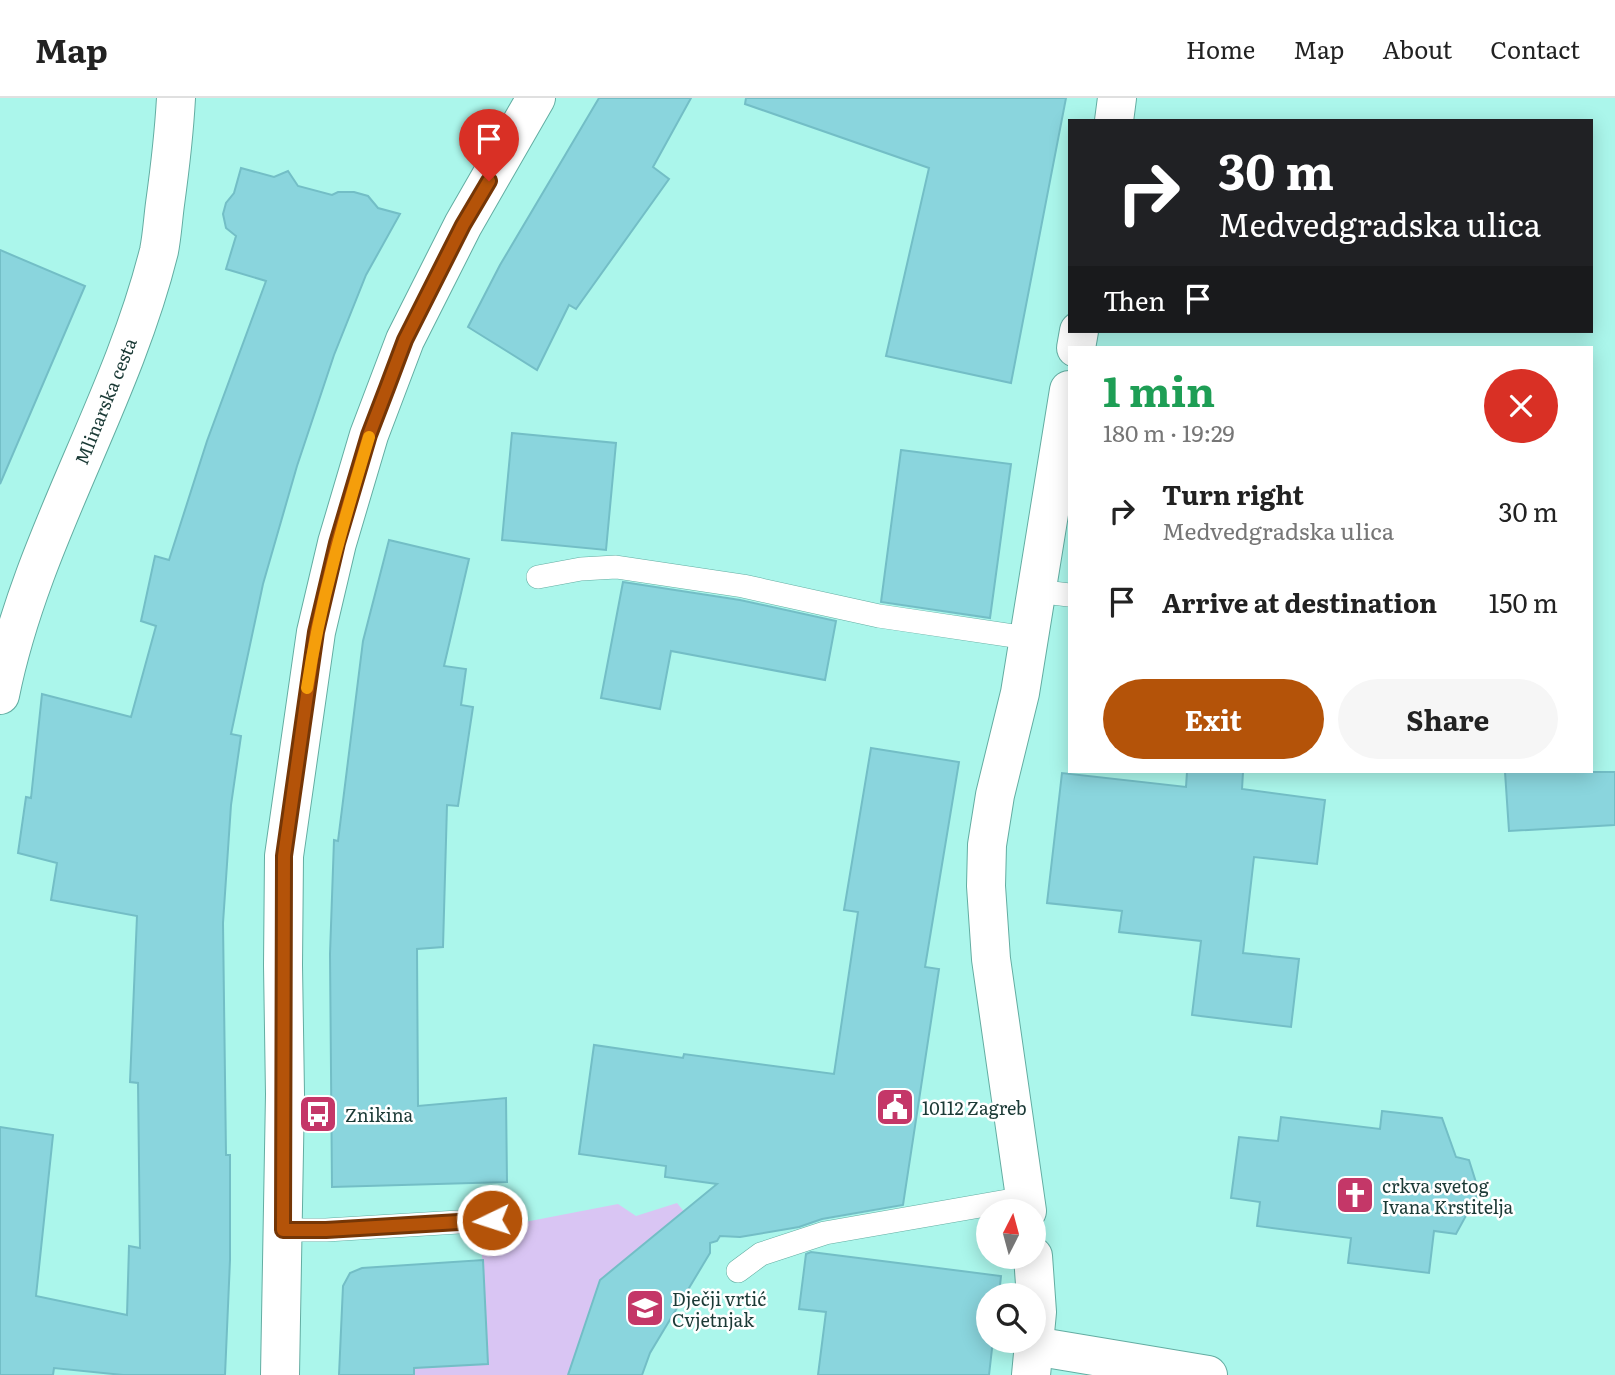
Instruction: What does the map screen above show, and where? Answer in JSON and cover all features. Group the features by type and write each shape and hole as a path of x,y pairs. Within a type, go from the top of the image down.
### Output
{"street":[{"name":"Mlinarska cesta","path":"0,695 6,664 31,584 130,344 159,250 174,137 176,98"},
{"path":"280,1375 284,856 316,632 337,543 369,435 405,340 463,225 536,98"},
{"path":"1114,119 1117,98"},
{"path":"1025,1199 990,959 986,886 988,845 995,795 1014,718 1028,638 1053,593 1068,403"},
{"path":"1034,1269 1037,1312 1033,1360 1208,1375"}],"lane":[{"path":"538,577 581,569 616,567 743,586 879,616 1028,638"},
{"path":"738,1271 761,1254 825,1233 976,1211"},
{"path":"283,1230 492,1220"}],"shaded area":[{"path":"677,1203 690,1219 573,1375 414,1375 414,1354 454,1366 488,1364 481,1239 478,1231 618,1204 636,1216"}],"building":[{"path":"599,98 691,98 653,167 669,179 576,309 569,305 537,370 468,327 500,265"},
{"path":"746,98 1066,98 1011,383 886,356 929,168 745,104"},
{"path":"241,168 274,177 288,171 298,186 332,195 338,192 354,192 368,196 378,208 400,214 366,275 334,355 297,466 263,584 231,734 241,736 231,805 223,923 226,1155 230,1155 230,1260 225,1375 123,1375 54,1368 53,1375 0,1375 0,1127 53,1135 36,1296 127,1315 129,1246 140,1248 138,1083 130,1082 137,916 51,900 57,863 18,853 26,797 31,798 42,694 131,717 156,626 141,621 155,556 169,560 207,441 266,281 226,269 236,236 226,228 223,214 226,203 234,193"},
{"path":"0,250 85,286 0,484"},
{"path":"512,433 616,443 606,550 502,540"},
{"path":"901,450 1011,464 990,618 881,602"},
{"path":"389,540 469,559 444,666 466,669 461,705 473,707 458,806 447,805 443,947 417,949 418,1106 506,1098 507,1182 332,1187 330,954 334,840 338,841 363,641"},
{"path":"623,582 740,600 836,621 825,680 671,651 660,709 601,698"},
{"path":"871,748 959,762 925,967 939,969 903,1205 740,1237 720,1236 717,1241 710,1243 710,1253 650,1353 642,1375 568,1375 600,1280 717,1184 665,1177 666,1166 579,1154 594,1045 683,1058 684,1054 834,1074 858,912 844,910"},
{"path":"1615,772 1615,825 1509,831 1505,773"},
{"path":"1062,773 1186,787 1187,773 1243,773 1242,789 1325,800 1317,864 1254,857 1243,953 1299,959 1291,1027 1192,1015 1201,941 1119,932 1122,911 1047,903"},
{"name":"crkva svetog Ivana Krstitelja","path":"1382,1111 1442,1118 1456,1157 1469,1160 1479,1192 1456,1234 1434,1231 1429,1273 1348,1263 1351,1238 1257,1226 1260,1202 1231,1198 1239,1137 1278,1141 1281,1117 1380,1129"},
{"path":"811,1252 1001,1276 1000,1283 976,1283 976,1353 992,1353 989,1375 818,1375 826,1312 799,1309 806,1254"},
{"path":"483,1260 488,1364 414,1368 414,1375 339,1375 343,1286 350,1273 362,1268"}],"slow traffic":[{"path":"307,688 316,632 337,543 369,437"}],"place":[{"name":"10112 Zagreb","path":"895,1107"},
{"name":"Znikina","path":"318,1114"},
{"name":"crkva svetog Ivana Krstitelja","path":"1355,1195"},
{"name":"Dječji vrtić Cvjetnjak","path":"645,1308"}],"route":[{"path":"489,181 463,225 405,340 369,435 337,543 316,632 284,856 283,1230 492,1220"}]}
